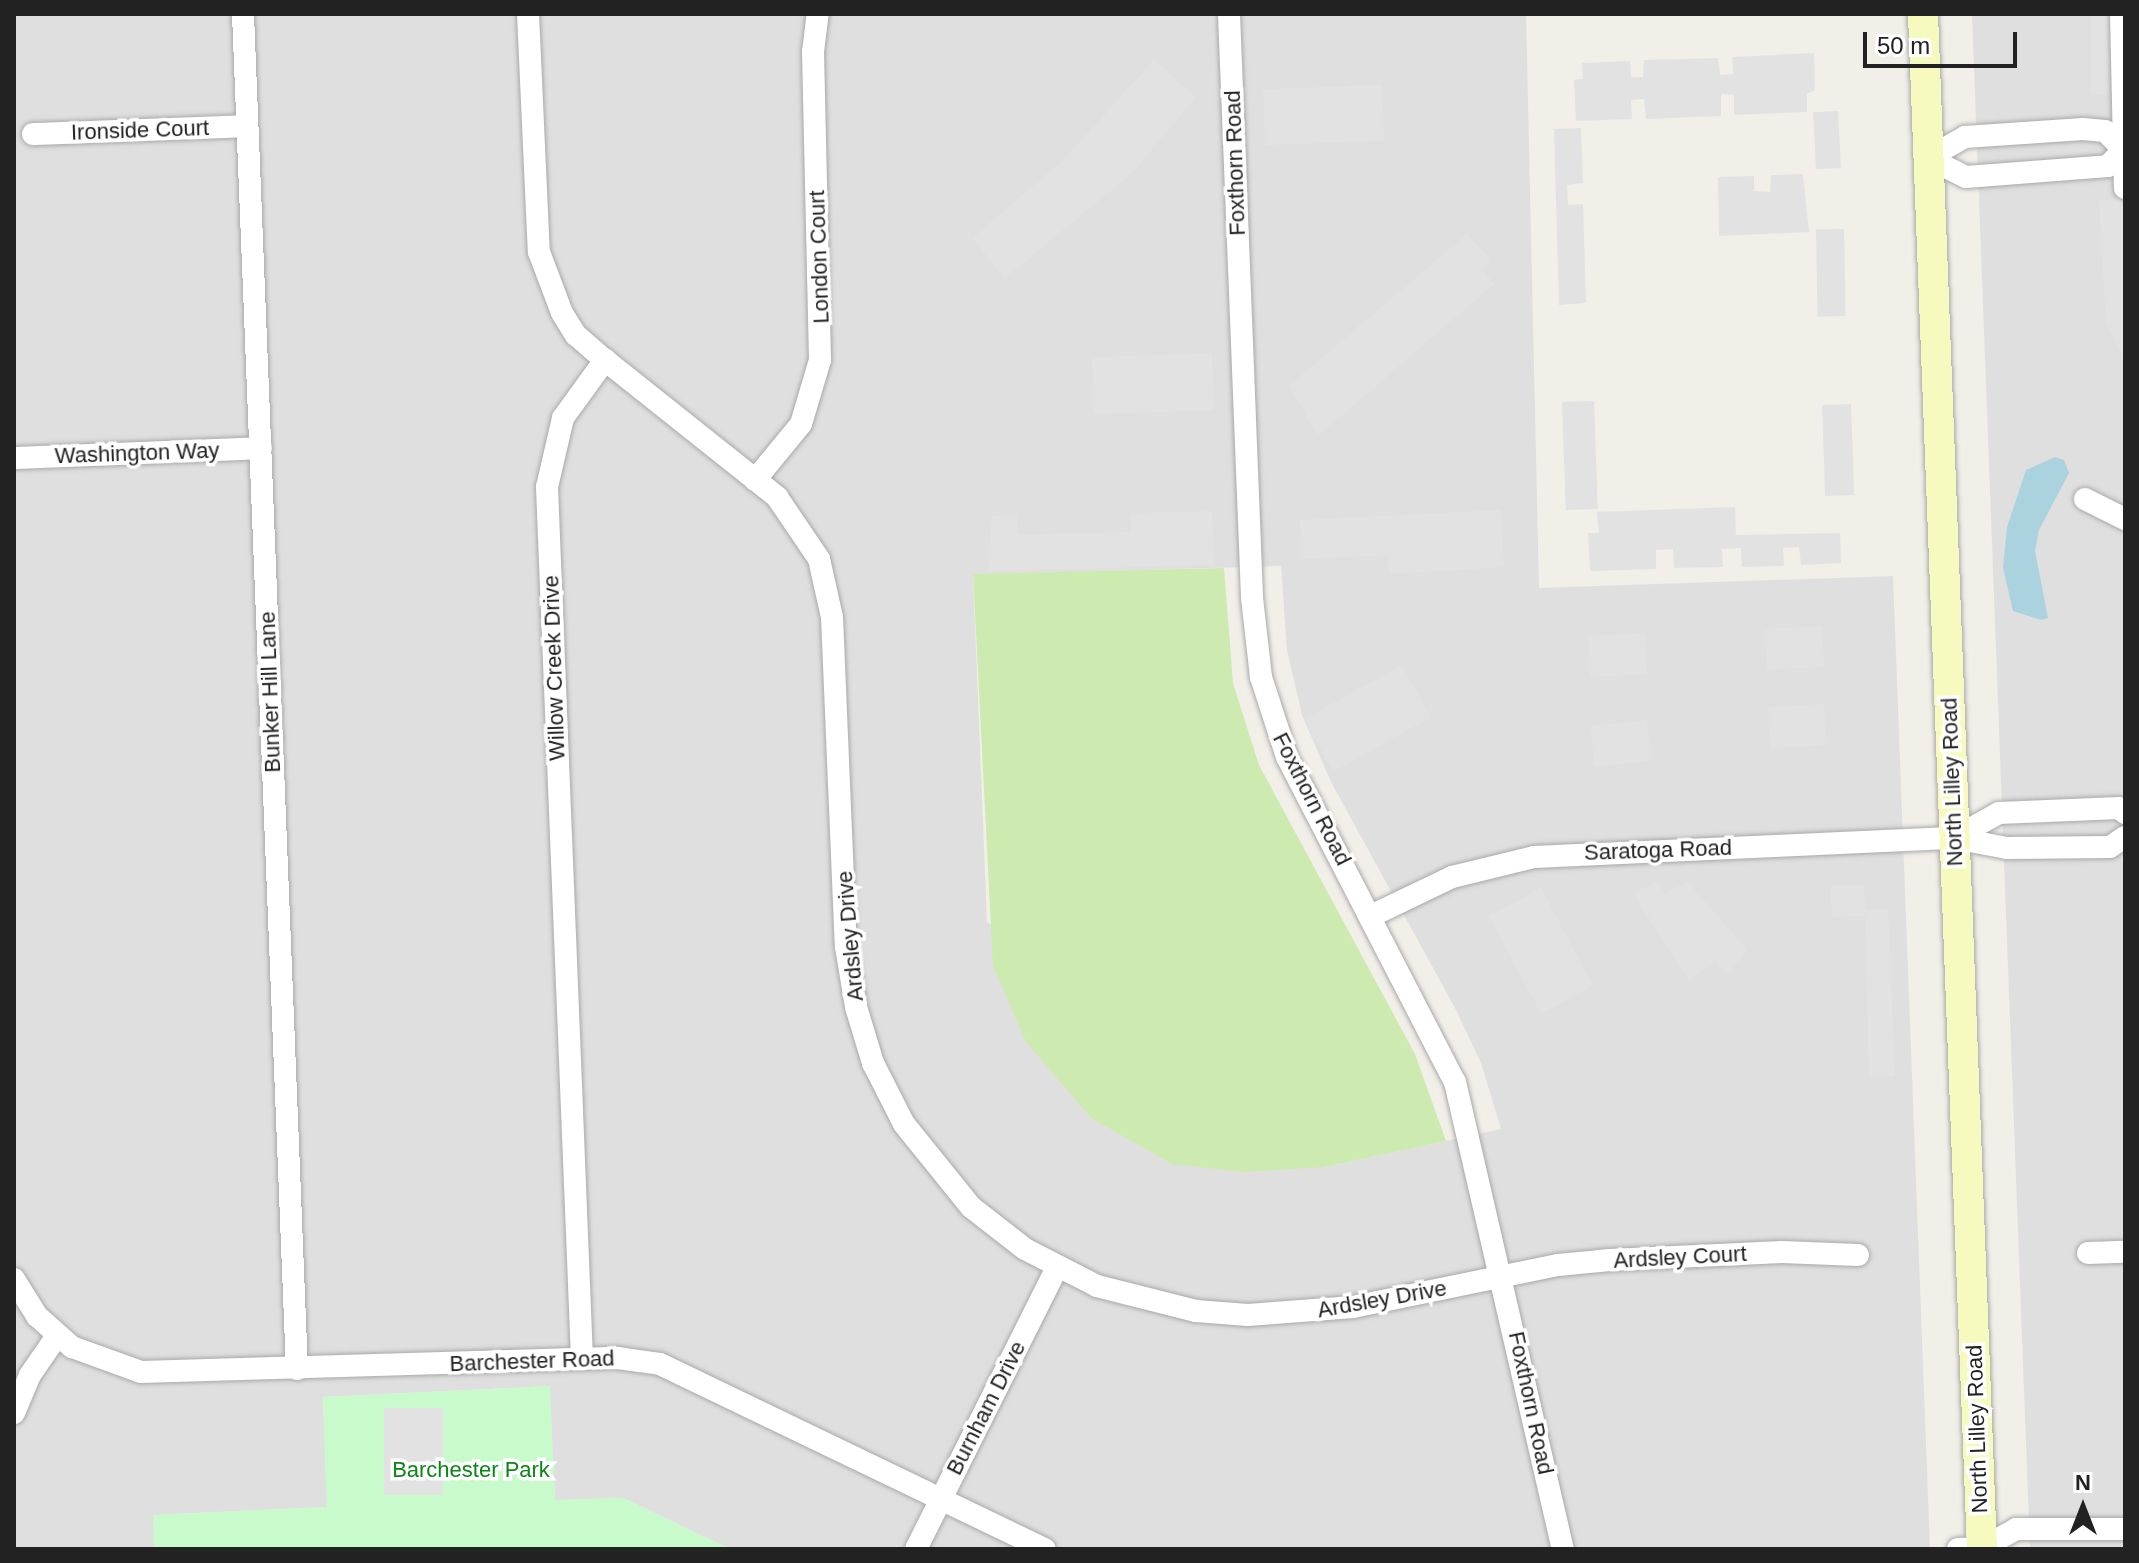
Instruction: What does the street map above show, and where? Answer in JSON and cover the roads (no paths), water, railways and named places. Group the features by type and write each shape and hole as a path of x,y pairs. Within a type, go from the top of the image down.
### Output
{"street":[{"name":"Bunker Hill Lane","path":"243,14 297,1369"},
{"path":"528,14 539,252 562,313 576,335 605,360"},
{"name":"London Court","path":"755,480 801,424 820,360 813,52 818,14"},
{"name":"Foxthorn Road","path":"1229,14 1255,646 1268,707 1287,757 1373,915 1455,1082 1503,1276 1563,1549"},
{"name":"North Lilley Road","path":"1923,14 1982,1549"},
{"path":"2121,14 2125,188"},
{"name":"Ironside Court","path":"33,134 247,126"},
{"path":"1928,158 1965,137 2083,129 2105,131 2123,148"},
{"path":"1928,158 1966,177 2108,166 2123,148"},
{"name":"Ardsley Drive","path":"605,360 755,480 803,529 828,591 846,947 856,1007 873,1063 904,1124 944,1178 994,1226 1057,1268 1143,1301 1248,1315 1353,1307 1503,1276"},
{"name":"Willow Creek Drive","path":"582,1359 547,487 563,418 605,360"},
{"name":"Washington Way","path":"14,458 261,448"},
{"path":"2085,499 2125,519"},
{"path":"1954,838 1999,813 2119,808 2125,813"},
{"name":"Saratoga Road","path":"1373,915 1452,877 1534,857 1954,838 2022,848 2110,847 2125,837"},
{"name":"Ardsley Court","path":"1503,1276 1610,1260 1782,1252 1858,1255"},
{"path":"2088,1253 2125,1252"},
{"name":"Burnham Drive","path":"916,1549 1057,1268"},
{"name":"Barchester Road","path":"14,1279 57,1336 92,1358 141,1372 582,1359 632,1359 681,1371 941,1495 1045,1549"},
{"path":"14,1413 38,1359 57,1336"},
{"path":"1958,1549 1982,1549 2016,1529 2125,1529"}],"water":[{"path":"2055,457 2064,460 2069,473 2039,530 2035,551 2048,618 2041,620 2013,611 2003,568 2007,527 2026,470"}],"park label":[{"name":"Barchester Park","path":"471,1470"}]}
